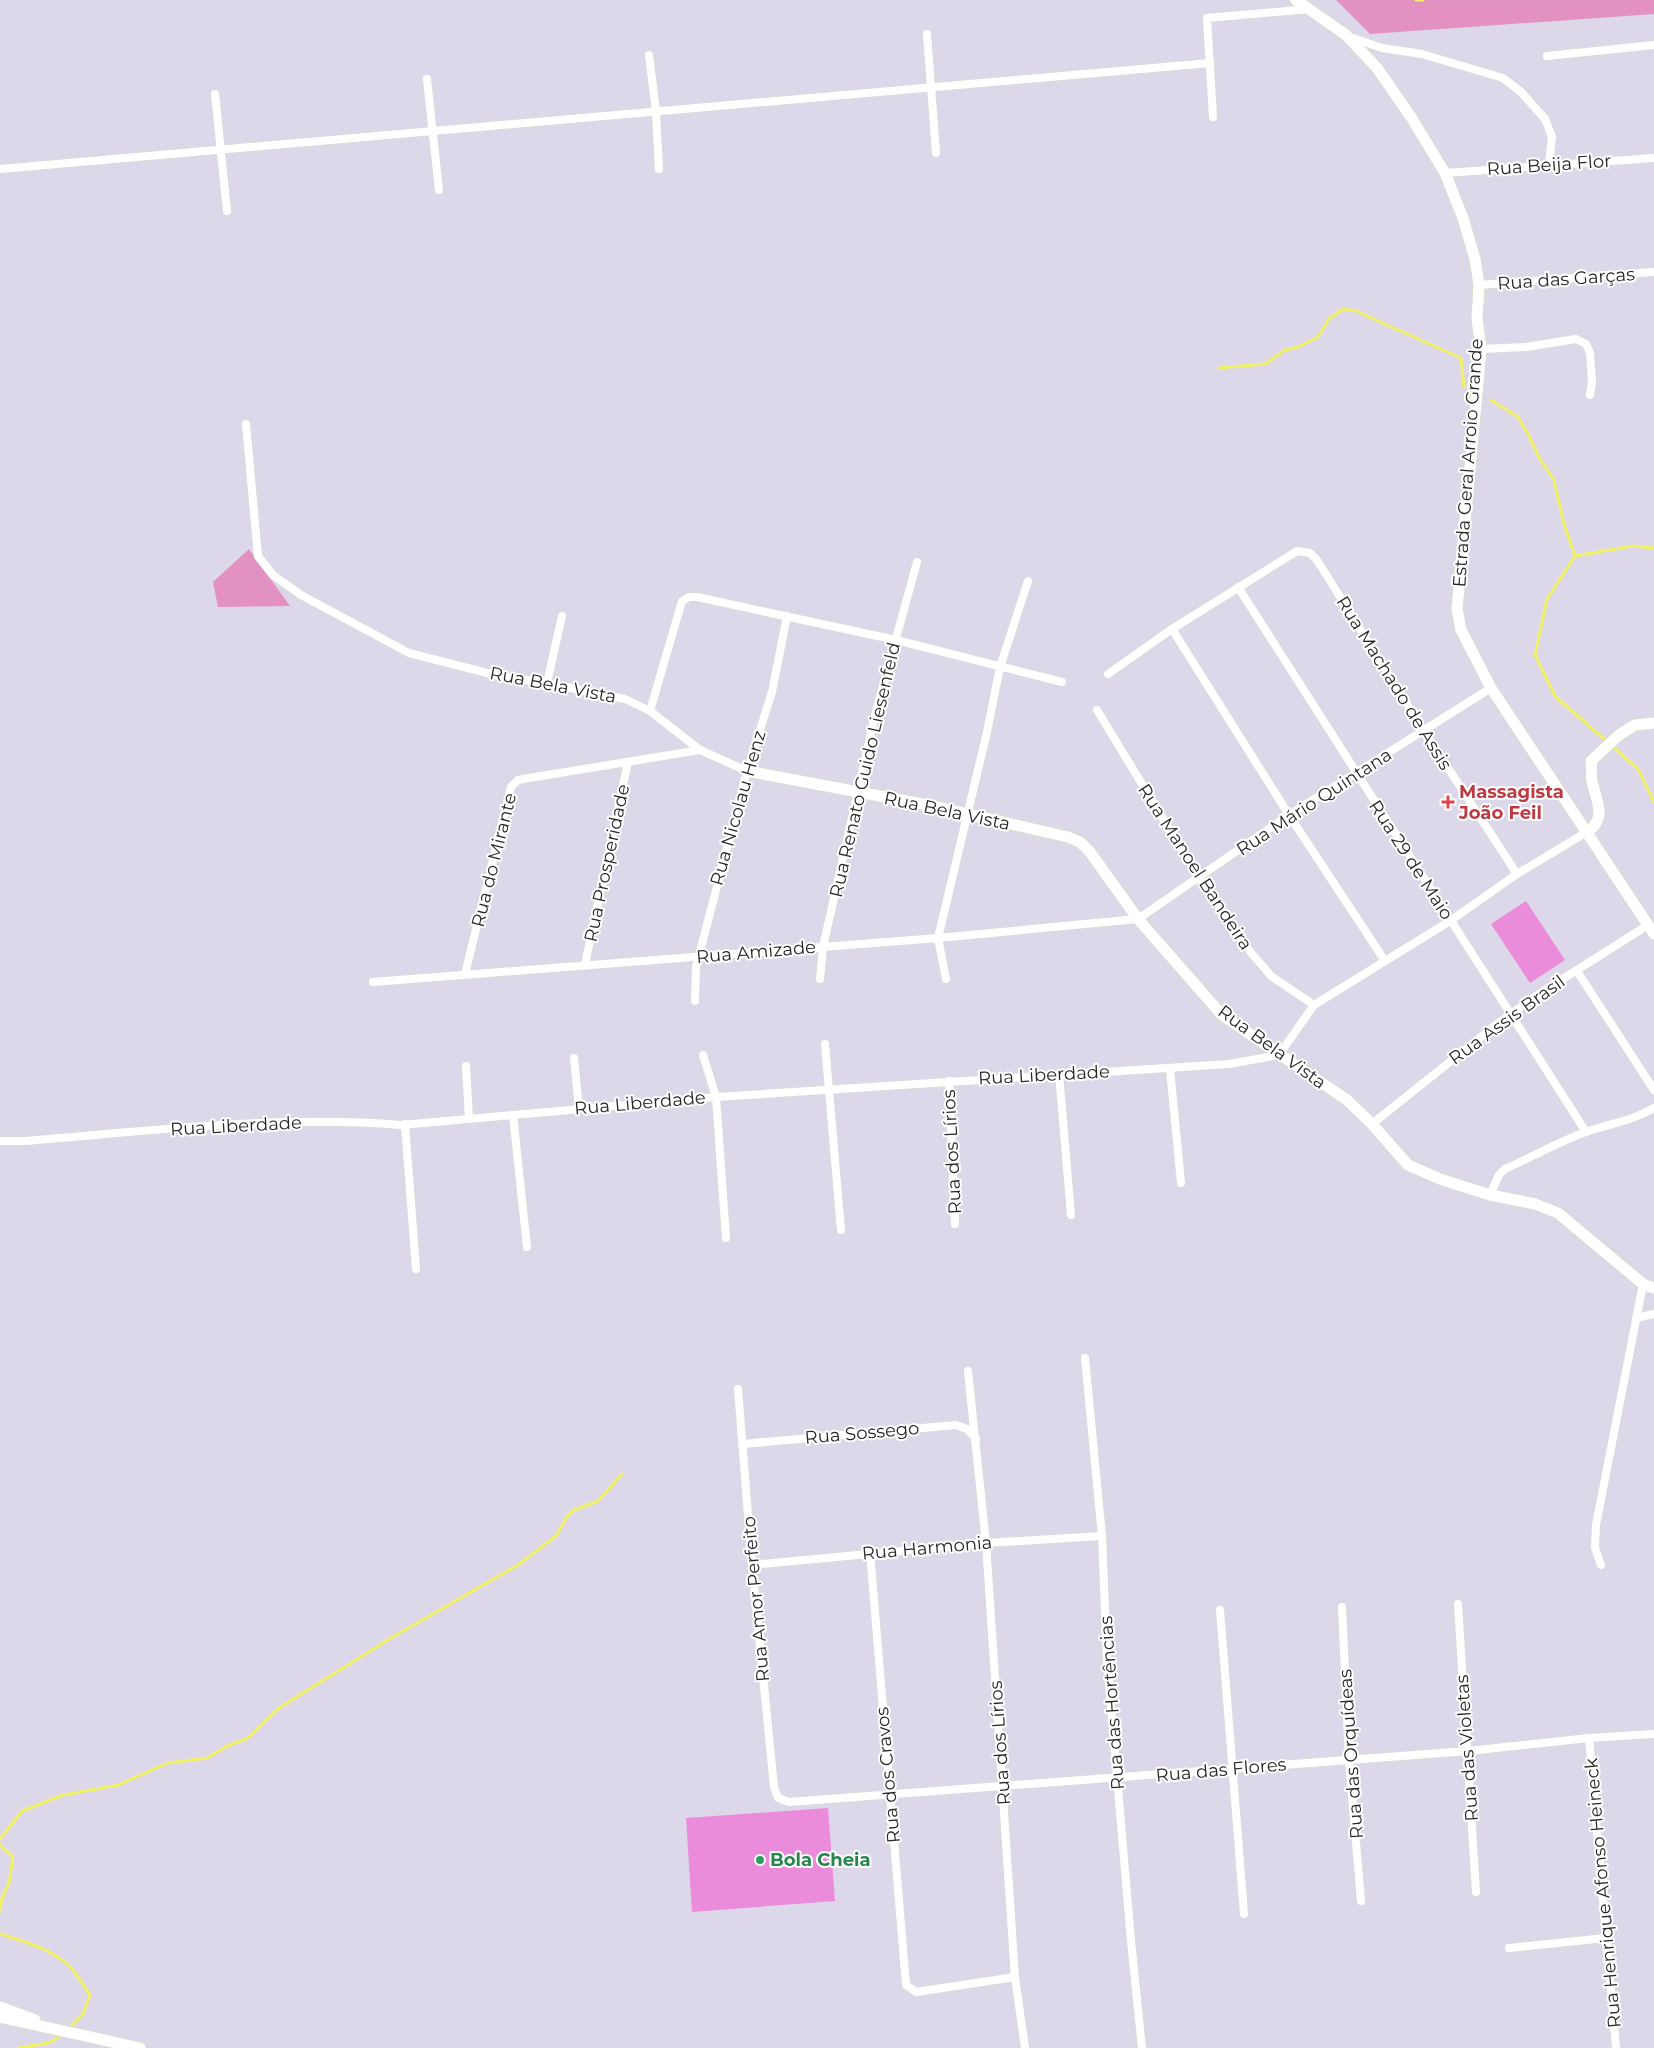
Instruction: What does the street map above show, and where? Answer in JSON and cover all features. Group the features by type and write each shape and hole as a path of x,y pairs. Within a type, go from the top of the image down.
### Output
{"main road":[{"name":"Estrada Geral Arroio Grande","path":"1296,0 1346,35 1377,68 1411,117 1445,173 1463,218 1475,259 1479,285 1477,319 1481,349 1457,609 1461,630 1491,688 1651,930"},
{"path":"1587,832 1600,819 1596,791 1592,781 1591,761 1619,735 1635,725 1654,723"},
{"name":"Rua Bela Vista","path":"747,771 968,814 1068,837 1080,842 1090,852 1138,919 1222,1015 1347,1100 1372,1124 1408,1166 1440,1179 1490,1195 1535,1204 1558,1213 1649,1286"},
{"path":"0,2007 16,2011 55,2028"},
{"path":"0,2017 140,2048"}],"street":[{"path":"1214,117 1207,18 1309,9"},
{"path":"928,34 936,153"},
{"path":"1346,35 1382,48 1422,54 1503,78 1521,92 1545,119 1552,137 1549,165"},
{"path":"1548,56 1654,46"},
{"path":"649,55 656,112 659,169"},
{"path":"0,169 1210,63"},
{"path":"426,79 439,190"},
{"path":"215,94 227,211"},
{"name":"Rua Beija Flor","path":"1445,173 1654,158"},
{"name":"Rua das Garças","path":"1479,285 1654,272"},
{"path":"1481,349 1526,347 1576,339 1586,344 1590,353 1592,381 1590,394"},
{"name":"Rua Bela Vista","path":"246,424 258,556 273,575 301,594 409,653 499,676 547,683 625,699 650,711 700,750 747,771"},
{"name":"Rua Machado de Assis","path":"1238,587 1297,551 1310,553 1517,874"},
{"name":"Rua Renato Guido Liesenfeld","path":"820,979 823,947 875,715 917,562"},
{"path":"946,978 938,938 968,814 1000,667 1028,582"},
{"path":"1108,674 1172,629 1238,587"},
{"name":"Rua 29 de Maio","path":"1238,587 1586,1132"},
{"path":"650,711 682,601 689,597 697,597 896,640 1062,682"},
{"path":"547,683 562,616"},
{"name":"Rua Nicolau Henz","path":"695,1001 696,967 747,771 772,692 787,616"},
{"path":"1172,629 1289,815 1385,961"},
{"name":"Rua Mário Quintana","path":"1138,919 1289,815 1355,772 1424,732 1491,688"},
{"name":"Rua Manoel Bandeira","path":"1097,710 1199,878 1248,949 1271,976 1314,1005"},
{"name":"Rua do Mirante","path":"465,974 511,787 518,780 700,750"},
{"name":"Rua Prosperidade","path":"585,964 628,762"},
{"path":"1280,1055 1314,1005 1450,921 1517,874 1587,832"},
{"name":"Rua Amizade","path":"373,982 938,938 1138,919"},
{"name":"Rua Assis Brasil","path":"1372,1124 1511,1014 1577,971 1651,930"},
{"path":"1577,971 1654,1090"},
{"path":"825,1044 841,1230"},
{"name":"Rua Liberdade","path":"0,1141 26,1141 265,1122 351,1121 405,1124 716,1096 1059,1074 1170,1069 1229,1064 1280,1055"},
{"path":"704,1056 716,1096 726,1238"},
{"path":"574,1058 579,1109"},
{"path":"466,1066 469,1119"},
{"path":"1170,1069 1181,1183"},
{"path":"1059,1074 1071,1215"},
{"name":"Rua dos Lírios","path":"949,1081 955,1224"},
{"path":"1490,1195 1505,1169 1586,1132 1622,1123 1643,1115 1654,1108"},
{"path":"513,1115 527,1247"},
{"path":"405,1124 416,1269"},
{"path":"1602,1565 1595,1548 1596,1526 1636,1318 1649,1286"},
{"path":"1636,1318 1654,1314"},
{"name":"Rua das Hortências","path":"1085,1358 1102,1536 1107,1659 1142,2048"},
{"name":"Rua dos Lírios","path":"968,1370 986,1543 1015,1977 1025,2048"},
{"name":"Rua Amor Perfeito","path":"738,1389 752,1564 774,1787 778,1798 788,1802"},
{"name":"Rua Sossego","path":"743,1444 956,1425 967,1429 976,1439"},
{"name":"Rua Harmonia","path":"752,1564 870,1552 1102,1536"},
{"name":"Rua dos Cravos","path":"870,1552 906,1985 916,1992 1015,1977"},
{"name":"Rua das Violetas","path":"1458,1604 1476,1892"},
{"name":"Rua das Orquídeas","path":"1342,1607 1349,1760 1361,1902"},
{"path":"1220,1610 1244,1914"},
{"name":"Rua das Flores","path":"788,1802 1118,1779 1654,1734"},
{"name":"Rua Henrique Afonso Heineck","path":"1589,1738 1616,2048"},
{"path":"1510,1948 1606,1938"}],"shaded area":[{"path":"1336,0 1654,0 1654,14 1370,34"},
{"path":"249,549 290,606 218,607 213,582"},
{"path":"1526,901 1565,960 1530,983 1491,924"},
{"name":"Bola Cheia","path":"828,1808 835,1901 692,1912 686,1818"}],"waterway":[{"path":"1416,0 1423,0"},
{"path":"1219,368 1265,364 1285,350 1298,347 1318,337 1329,319 1343,309 1356,311 1461,358 1464,387"},
{"path":"1491,400 1518,417 1540,459 1554,480 1564,524 1575,556"},
{"path":"1654,548 1632,546 1575,556 1547,599 1535,655 1555,696 1638,769 1654,802"},
{"path":"0,1839 22,1811 63,1795 118,1785 168,1763 207,1758 227,1746 248,1738 279,1708 391,1638 518,1565 556,1536 568,1515 574,1510 598,1501 622,1474"},
{"path":"0,1845 13,1857 9,1883 2,1898 0,1911"},
{"path":"0,1934 28,1943 55,1955 64,1961 79,1978 90,1995 83,2014 68,2029"},
{"path":"18,2048 49,2043 63,2034"}],"place":[{"name":"Massagista João Feil","path":"1448,802"},
{"name":"Bola Cheia","path":"760,1860"}]}
